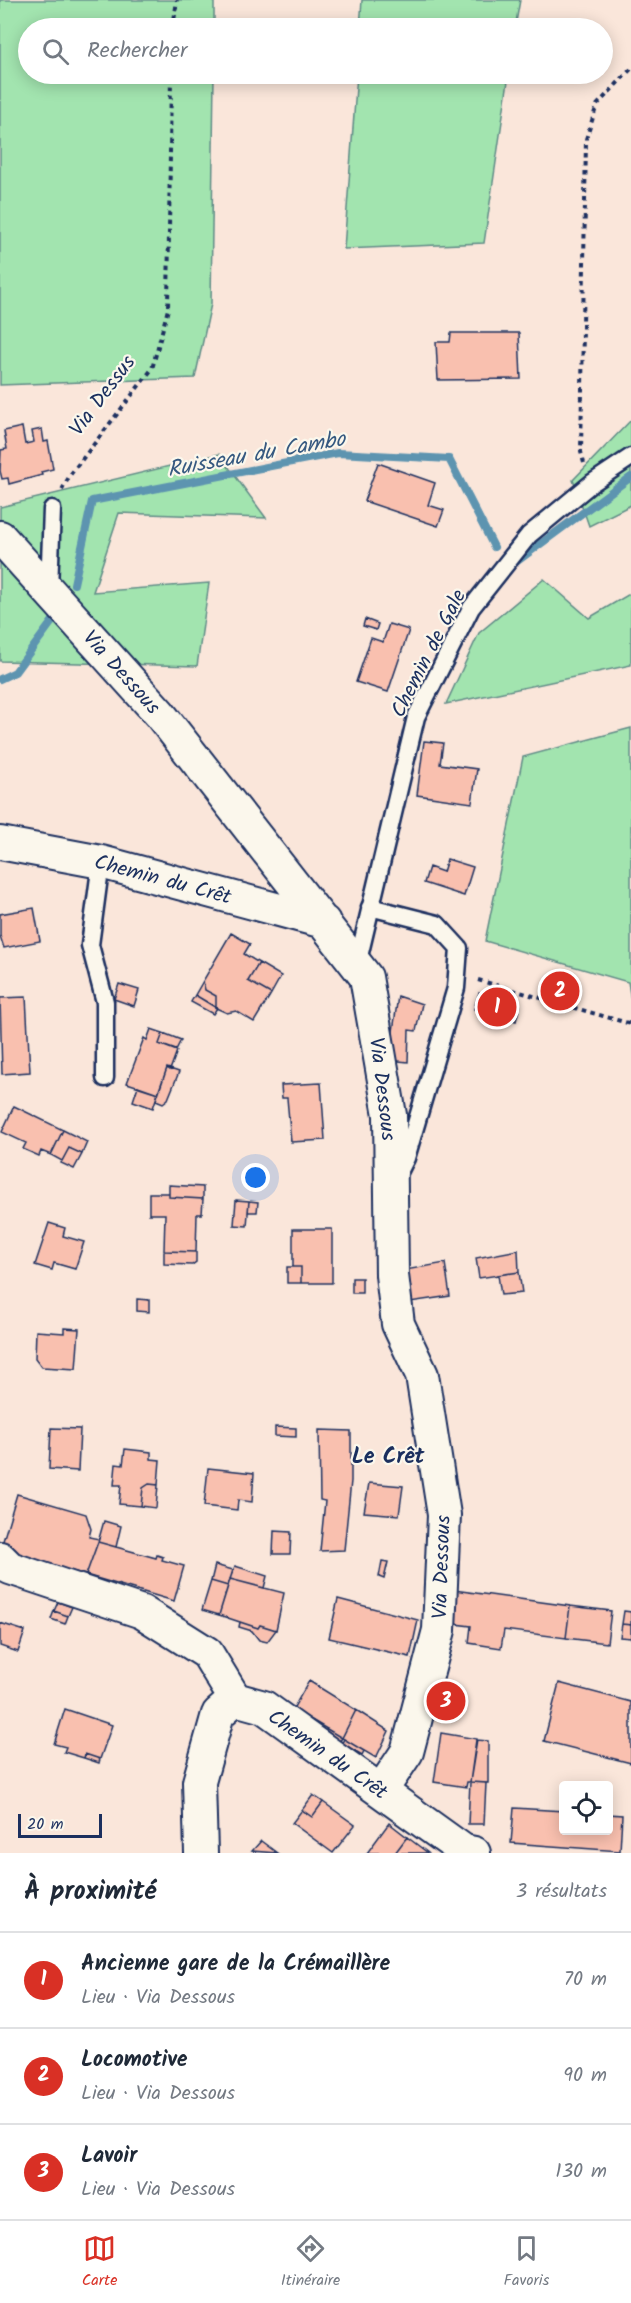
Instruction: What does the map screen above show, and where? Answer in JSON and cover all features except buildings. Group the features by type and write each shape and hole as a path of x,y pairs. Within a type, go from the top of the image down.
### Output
{"street":[{"name":"Via Dessous","path":"0,537 160,714 366,977 390,1115 392,1275 398,1324 422,1375 444,1515 439,1630 407,1752 381,1791"},
{"name":"Chemin du Crêt","path":"0,843 101,862 324,922"},
{"path":"0,1558 10,1568 142,1612 207,1653 235,1699 218,1714 199,1782 201,1853"},
{"name":"Chemin du Crêt","path":"235,1699 264,1707 464,1851 474,1853"}],"lane":[{"name":"Chemin de Gale","path":"357,965 416,717 471,608 529,535 592,483 631,457"},
{"path":"48,591 52,509"},
{"path":"101,862 90,945 105,1002 105,1078"},
{"path":"370,907 437,924 459,948 456,988 406,1158 391,1186"}],"path":[{"path":"174,18 177,0"},
{"path":"592,483 581,452 586,140 597,105 631,69"},
{"name":"Via Dessus","path":"52,509 70,475 152,369 168,309 171,84"},
{"path":"457,973 631,1024"}],"green space":[{"path":"0,0 214,0 214,18 18,18 18,84 214,84 211,304 195,378 0,385"},
{"path":"362,0 520,0 517,18 361,18"},
{"path":"356,84 508,84 484,243 344,249"},
{"path":"631,420 631,505 589,526 573,480"},
{"path":"219,454 266,518 119,513 93,592 209,583 197,666 0,661 0,507"},
{"path":"544,579 589,618 631,593 631,665 446,704 479,633"},
{"path":"631,728 631,1001 628,982 485,941 523,757"}],"waterway":[{"name":"Ruisseau du Cambo","path":"74,584 92,501 338,453 449,459 494,547"},
{"name":"Ruisseau du Cambo","path":"516,562 631,477"},
{"name":"Ruisseau du Cambo","path":"0,679 15,672 54,619"}],"place":[{"name":"Locomotive","path":"560,991"},
{"name":"Ancienne gare de la Crémaillère","path":"497,1007"},
{"name":"Lavoir","path":"446,1701"}],"district":[{"name":"Le Crêt","path":"388,1455"}]}
